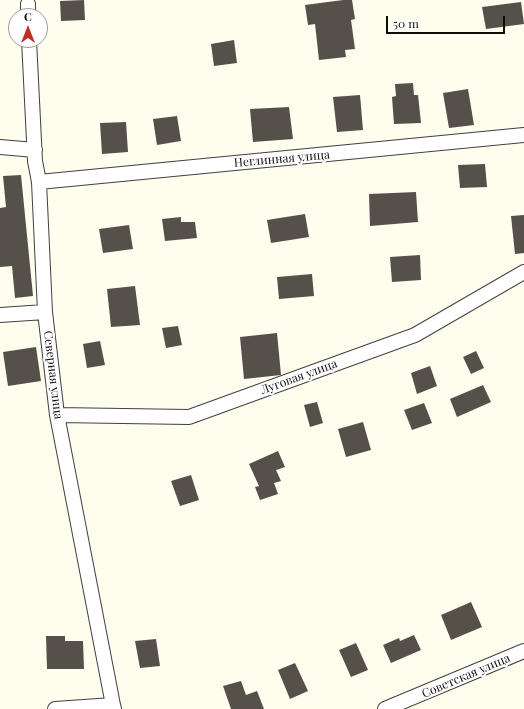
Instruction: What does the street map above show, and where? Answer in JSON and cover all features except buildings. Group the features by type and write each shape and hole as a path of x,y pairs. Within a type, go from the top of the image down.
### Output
{"street":[{"name":"Северная улица","path":"29,48 35,161 40,182 45,312 57,415 113,707"},
{"name":"Неглинная улица","path":"40,182 524,135"},
{"path":"0,147 35,150"},
{"name":"Луговая улица","path":"57,415 189,417 415,335 524,272"},
{"path":"0,315 45,312"},
{"name":"Советская улица","path":"385,709 524,651"},
{"path":"55,709 113,707"}]}
